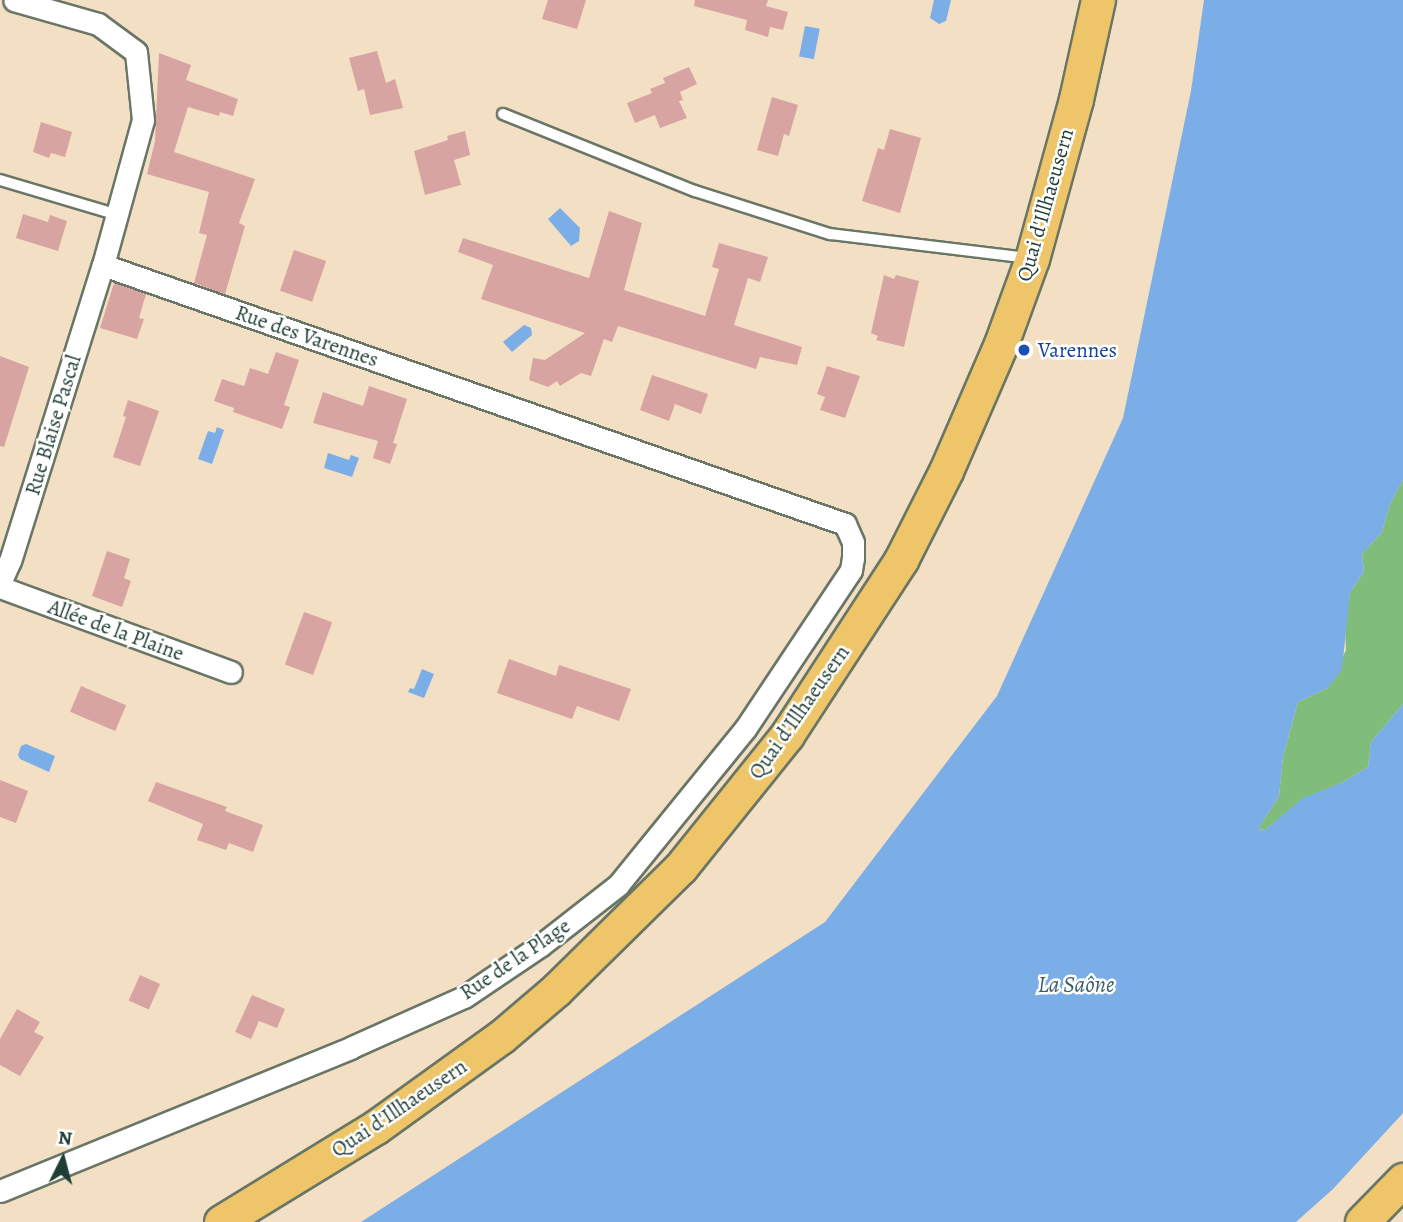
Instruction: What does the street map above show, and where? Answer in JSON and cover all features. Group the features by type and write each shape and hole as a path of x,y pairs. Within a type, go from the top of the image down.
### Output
{"main road":[{"name":"Quai d'Illhaeusern","path":"221,1222 376,1127 501,1037 556,990 681,867 787,735 901,560 946,471 1039,260 1098,0"},
{"path":"1362,1222 1403,1180"}],"street":[{"path":"14,0 97,24 136,52 143,120 103,265"},
{"name":"Rue des Varennes","path":"103,265 845,524"},
{"name":"Rue Blaise Pascal","path":"0,585 5,559 103,265"},
{"name":"Rue de la Plage","path":"0,1191 352,1047 464,997 570,923 618,885 745,729 851,570 853,542 845,524"},
{"name":"Allée de la Plaine","path":"0,585 231,672"}],"lane":[{"path":"503,114 695,191 830,234 1039,260"},
{"path":"0,180 118,215"}],"green space":[{"path":"1403,480 1403,704 1371,742 1368,767 1343,782 1303,799 1265,830 1258,829 1279,796 1283,757 1298,702 1328,688 1346,650 1345,626 1350,593 1364,571 1362,554 1382,532 1390,504"}],"water":[{"path":"934,0 951,0 946,21 939,24 930,18"},
{"name":"La Saône","path":"1204,0 1403,0 1403,480 1390,504 1382,532 1362,554 1364,571 1350,593 1342,669 1328,688 1298,702 1283,757 1279,796 1258,829 1265,830 1303,798 1343,782 1368,767 1371,742 1403,704 1403,1113 1333,1189 1296,1222 361,1222 825,922 997,696 1123,418 1191,91"},
{"path":"805,26 820,29 814,59 799,56"},
{"path":"560,208 580,228 579,241 571,246 548,219"},
{"path":"524,325 531,328 532,335 512,352 503,342"},
{"path":"217,427 224,430 212,464 198,459 208,431 215,433"},
{"path":"328,453 349,460 351,455 359,458 352,477 324,468"},
{"path":"422,669 434,674 424,698 408,692 410,688 414,689"},
{"path":"26,744 55,756 49,772 20,759 18,755 21,746"}],"building":[{"path":"548,0 586,0 577,29 542,19"},
{"path":"695,0 768,0 766,6 788,12 783,30 770,27 768,37 745,30 747,20 694,6"},
{"path":"377,51 386,83 395,79 403,108 370,115 364,89 358,91 349,58"},
{"path":"159,53 191,65 186,80 238,99 233,116 220,112 219,116 188,107 174,152 255,179 239,223 245,226 225,294 194,283 207,235 199,233 209,192 147,174 155,141"},
{"path":"689,67 697,84 680,92 683,100 679,101 687,118 660,128 655,115 635,123 627,103 652,93 650,89 665,83 663,78"},
{"path":"772,97 798,105 789,136 784,134 778,156 757,150"},
{"path":"41,122 72,132 65,157 51,153 49,158 33,152"},
{"path":"890,129 921,138 900,213 862,201 878,148 884,150"},
{"path":"465,131 470,155 454,160 461,185 425,195 414,151 448,140 447,136"},
{"path":"609,211 642,223 624,290 705,316 719,269 712,267 719,243 768,257 760,282 748,278 734,325 802,347 797,365 760,357 756,369 618,326 612,342 604,339 591,376 581,373 560,386 557,381 548,387 529,380 533,358 545,360 585,333 481,299 493,265 458,252 463,238 589,278"},
{"path":"23,214 48,222 50,215 67,221 58,251 16,238"},
{"path":"294,250 326,261 312,302 280,291"},
{"path":"884,275 894,279 896,275 919,281 904,347 876,340 878,336 871,333"},
{"path":"114,283 146,294 139,318 144,319 137,339 100,328"},
{"path":"276,352 299,360 284,405 290,407 282,429 233,412 234,408 214,401 222,379 244,386 250,368 268,374"},
{"path":"0,356 29,367 4,447 0,446"},
{"path":"827,366 860,376 845,418 820,410 825,397 817,394"},
{"path":"652,375 708,394 701,414 675,404 669,421 640,410"},
{"path":"369,386 407,399 393,443 397,444 390,464 373,458 378,441 313,423 323,392 363,406"},
{"path":"128,400 159,411 140,466 113,457 126,417 123,416"},
{"path":"107,551 130,559 124,578 131,581 122,607 92,596"},
{"path":"304,612 332,622 313,675 285,665"},
{"path":"509,659 556,676 559,665 631,689 619,721 577,706 572,719 497,693"},
{"path":"81,686 126,705 115,731 70,712"},
{"path":"0,780 28,791 16,823 0,817"},
{"path":"156,782 227,807 225,811 263,825 253,852 229,843 226,850 197,840 203,824 148,801"},
{"path":"140,975 160,984 149,1010 129,1001"},
{"path":"252,995 285,1009 277,1028 259,1021 251,1039 235,1032"},
{"path":"17,1009 40,1022 34,1032 44,1037 20,1076 0,1065 0,1039"}],"place":[{"name":"Varennes","path":"1024,350"}]}
